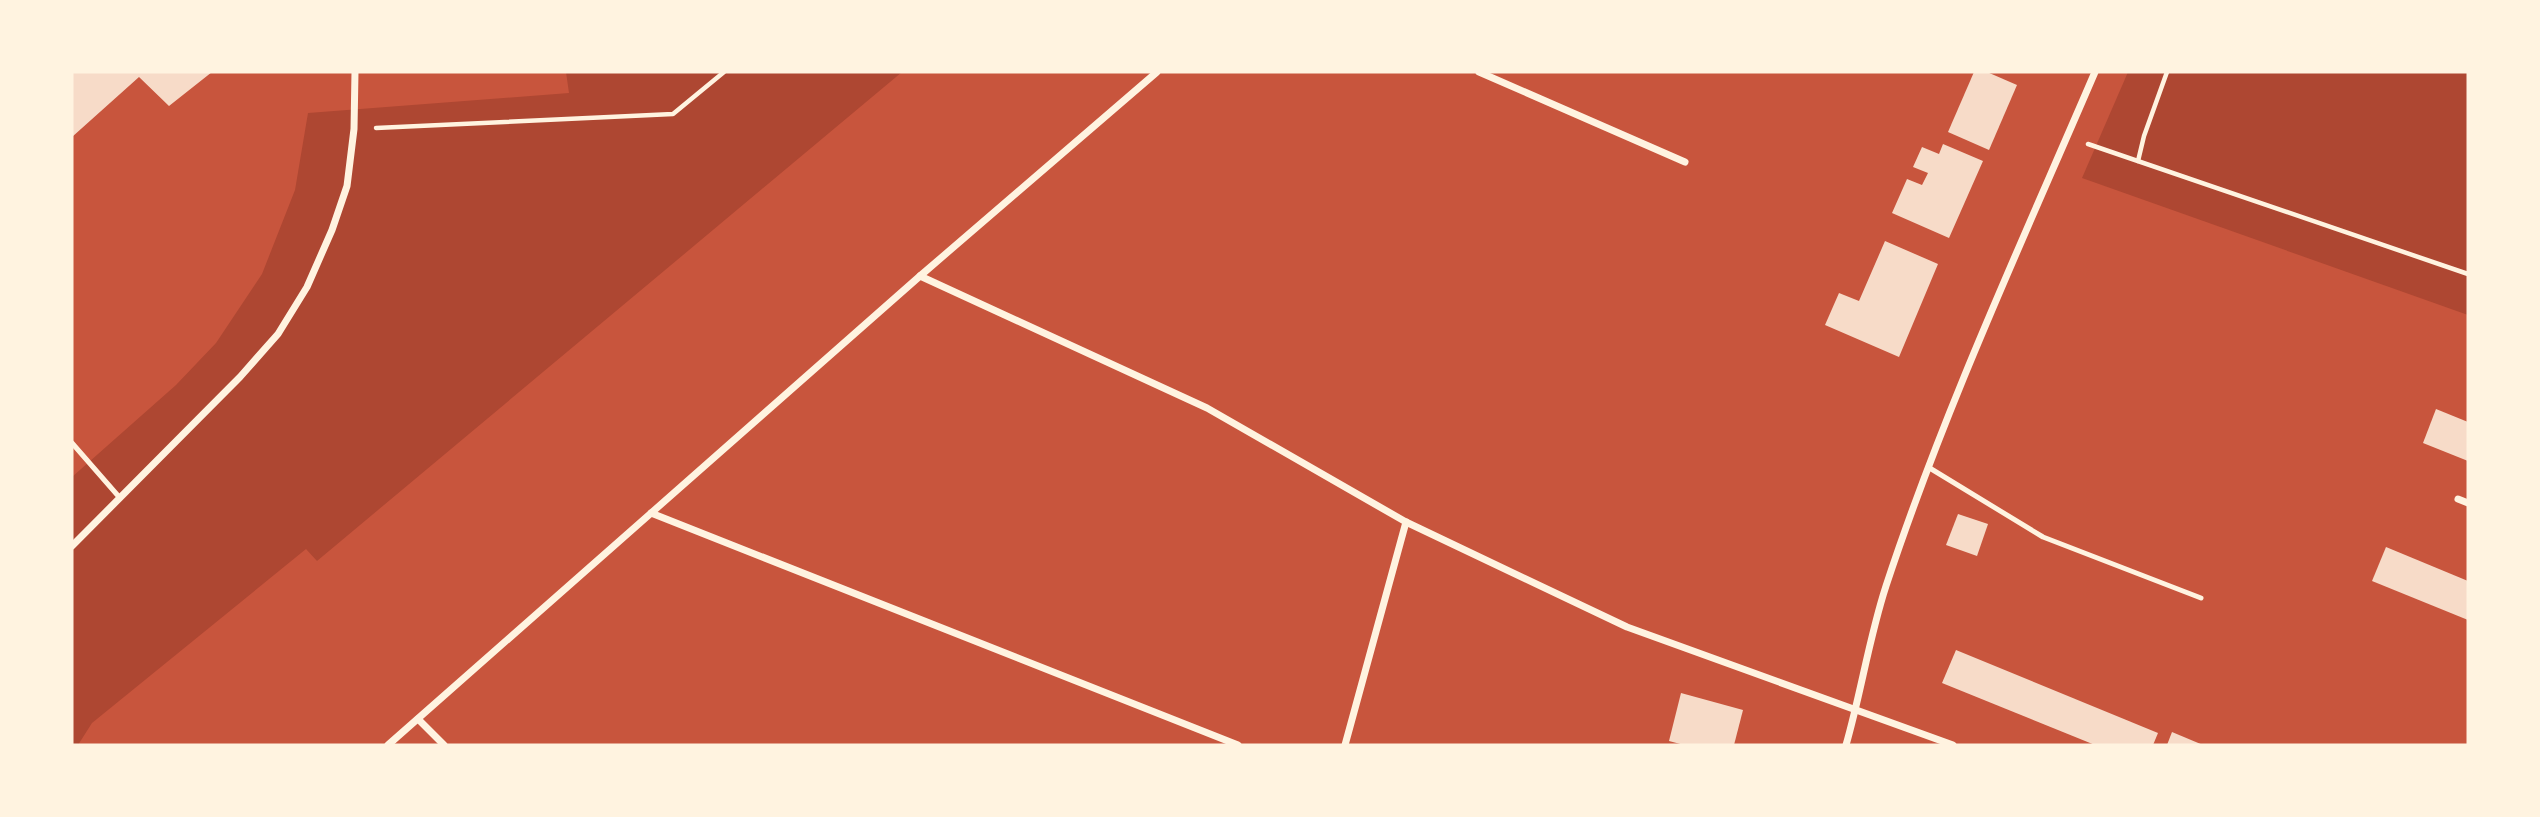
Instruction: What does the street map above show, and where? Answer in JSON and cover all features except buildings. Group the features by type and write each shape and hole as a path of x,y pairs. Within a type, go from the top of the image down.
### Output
{"street":[{"path":"72,546 240,377 285,322 307,287 332,230 347,186 354,129 355,72"},
{"path":"388,745 920,276 1157,72"},
{"path":"1479,72 1685,162"},
{"path":"1846,745 1884,590 1928,467 1992,310 2095,72"},
{"path":"920,276 1206,408 1406,522 1627,626 1953,745"},
{"path":"2458,499 2468,503"},
{"path":"651,513 1238,745"},
{"path":"1345,745 1406,522"},
{"path":"418,719 444,745"}],"lane":[{"path":"72,443 120,498"},
{"path":"1928,467 2043,537 2201,598"}],"path":[{"path":"354,129 673,114 724,72"},
{"path":"2138,161 2167,72"},
{"path":"2067,137 2468,274"}],"shaded area":[{"path":"566,72 902,72 317,561 306,549 92,723 78,745 72,745 72,477 176,385 216,343 262,274 295,190 308,113 569,93"},
{"path":"2128,72 2468,72 2468,315 2082,178"}]}
